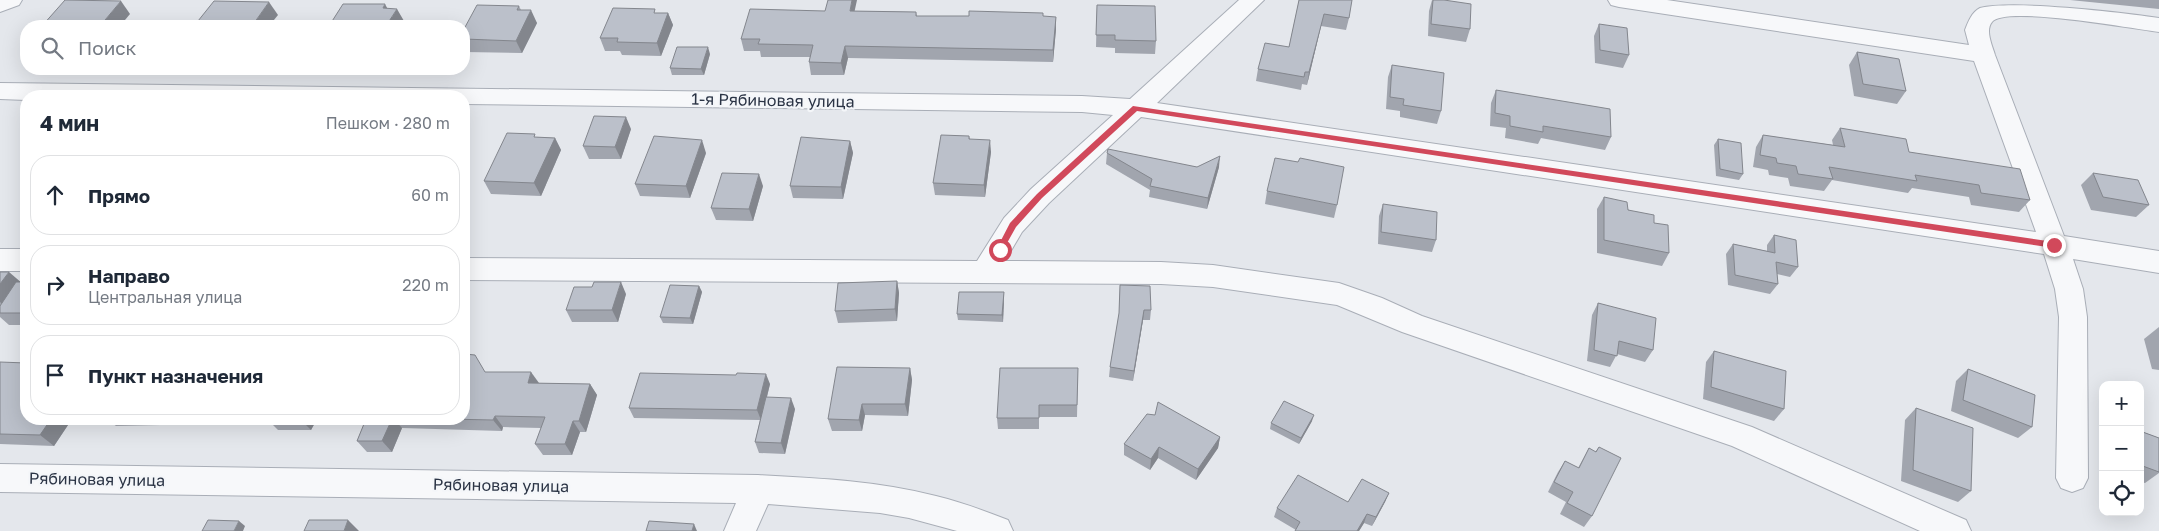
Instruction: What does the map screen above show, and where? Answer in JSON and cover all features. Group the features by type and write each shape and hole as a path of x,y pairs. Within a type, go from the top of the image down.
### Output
{"street":[{"path":"0,5 10,0"},
{"path":"984,272 1013,225 1040,196 1253,0"},
{"path":"1619,0 1652,2 1983,55"},
{"path":"2072,478 2073,317 2071,291 2063,264 2054,245 1983,55 1976,30 1984,15 2010,8 2159,25"},
{"path":"0,90 20,90"},
{"name":"1-я Рябиновая улица","path":"470,96 1082,104 1136,108 2159,262"},
{"path":"0,260 20,260"},
{"path":"470,269 1178,274 1213,276 1339,294 1428,329 1740,436 1955,531"},
{"name":"Рябиновая улица","path":"0,478 758,488 857,494 908,502 966,518 998,531"},
{"path":"740,531 758,488"}],"building":[{"path":"65,0 121,1 105,20 47,20"},
{"path":"828,0 852,0 850,11 916,12 916,16 969,16 969,11 1043,13 1043,16 1056,17 1053,50 845,46 841,63 809,62 813,45 758,44 760,39 741,39 750,9 825,11"},
{"path":"1299,0 1352,0 1349,18 1324,14 1309,72 1305,72 1304,77 1258,69 1265,43 1289,47"},
{"path":"1433,0 1471,4 1470,29 1431,24"},
{"path":"214,1 269,2 256,20 199,20"},
{"path":"343,4 385,4 383,8 397,9 390,20 333,20"},
{"path":"477,5 519,6 517,10 531,10 516,41 470,39 469,20"},
{"path":"1097,5 1155,6 1156,41 1115,40 1115,35 1096,35"},
{"path":"613,8 655,9 654,13 668,13 657,43 617,42 618,38 600,38"},
{"path":"1599,24 1627,28 1629,55 1600,50"},
{"path":"677,47 708,47 701,69 670,68"},
{"path":"1857,52 1899,59 1906,91 1863,84"},
{"path":"1392,65 1444,73 1441,111 1403,105 1404,99 1390,97"},
{"path":"1496,90 1610,109 1611,137 1543,126 1543,132 1510,126 1510,116 1495,113"},
{"path":"594,116 626,117 615,147 583,146"},
{"path":"1840,128 1906,139 1909,152 2020,169 2030,200 1981,193 1979,185 1915,175 1917,181 1829,167 1833,179 1798,174 1796,166 1777,163 1776,158 1760,155 1763,135 1845,147"},
{"path":"507,133 535,134 534,137 555,138 534,183 484,181"},
{"path":"941,135 969,136 969,139 990,140 984,185 933,183"},
{"path":"654,136 702,140 686,186 635,184"},
{"path":"801,137 850,141 841,187 790,186"},
{"path":"1718,139 1741,143 1743,174 1720,169"},
{"path":"1108,149 1197,167 1220,156 1208,198 1150,186 1152,179 1107,153"},
{"path":"1275,158 1298,162 1300,158 1344,167 1337,205 1267,191"},
{"path":"722,173 759,174 749,209 711,208"},
{"path":"2093,173 2138,180 2149,205 2103,197"},
{"path":"1604,197 1627,202 1628,210 1654,215 1654,223 1668,225 1669,253 1604,240"},
{"path":"1383,204 1437,212 1436,240 1381,232"},
{"path":"1774,235 1796,240 1798,267 1776,262 1778,284 1735,275 1733,244 1775,253"},
{"path":"0,272 9,272 0,284"},
{"path":"897,281 895,309 835,311 838,283"},
{"path":"16,282 20,282 20,313 0,313 0,306"},
{"path":"594,282 621,282 612,310 566,310 574,287 592,287"},
{"path":"670,285 699,286 690,318 660,317"},
{"path":"1120,285 1150,286 1151,310 1144,310 1134,371 1110,367 1119,313"},
{"path":"959,292 1004,292 1002,315 957,314"},
{"path":"1598,303 1656,318 1653,350 1619,341 1617,356 1594,350"},
{"path":"1714,351 1786,371 1784,409 1711,387"},
{"path":"470,354 475,355 485,372 531,372 528,383 590,384 579,421 573,421 565,444 535,444 545,417 495,416 493,420 470,420"},
{"path":"0,362 20,363 20,425 47,425 40,435 0,434"},
{"path":"837,367 910,368 905,404 862,404 859,420 828,419"},
{"path":"1000,368 1078,368 1077,405 1039,405 1039,418 997,418"},
{"path":"1968,369 2035,395 2032,427 1963,400"},
{"path":"640,373 766,374 757,410 629,408"},
{"path":"766,397 791,398 781,443 755,442"},
{"path":"1284,401 1314,415 1301,438 1271,423"},
{"path":"1158,402 1220,437 1198,469 1159,447 1151,459 1124,444 1147,414 1155,415"},
{"path":"1916,408 1973,428 1971,491 1913,470"},
{"path":"364,425 389,425 382,441 357,441"},
{"path":"2144,432 2159,438 2159,472 2144,466"},
{"path":"1599,447 1621,458 1592,516 1567,503 1573,492 1554,482 1565,461 1579,468 1589,448 1596,452"},
{"path":"1298,475 1348,502 1362,479 1389,493 1376,517 1367,514 1357,531 1295,531 1300,522 1277,508"},
{"path":"208,520 239,521 234,531 202,531"},
{"path":"309,520 348,520 344,531 304,531"},
{"path":"649,521 694,524 692,531 646,531"}],"route":[{"path":"1000,250 1013,225 1040,196 1136,108 2054,245"}]}
